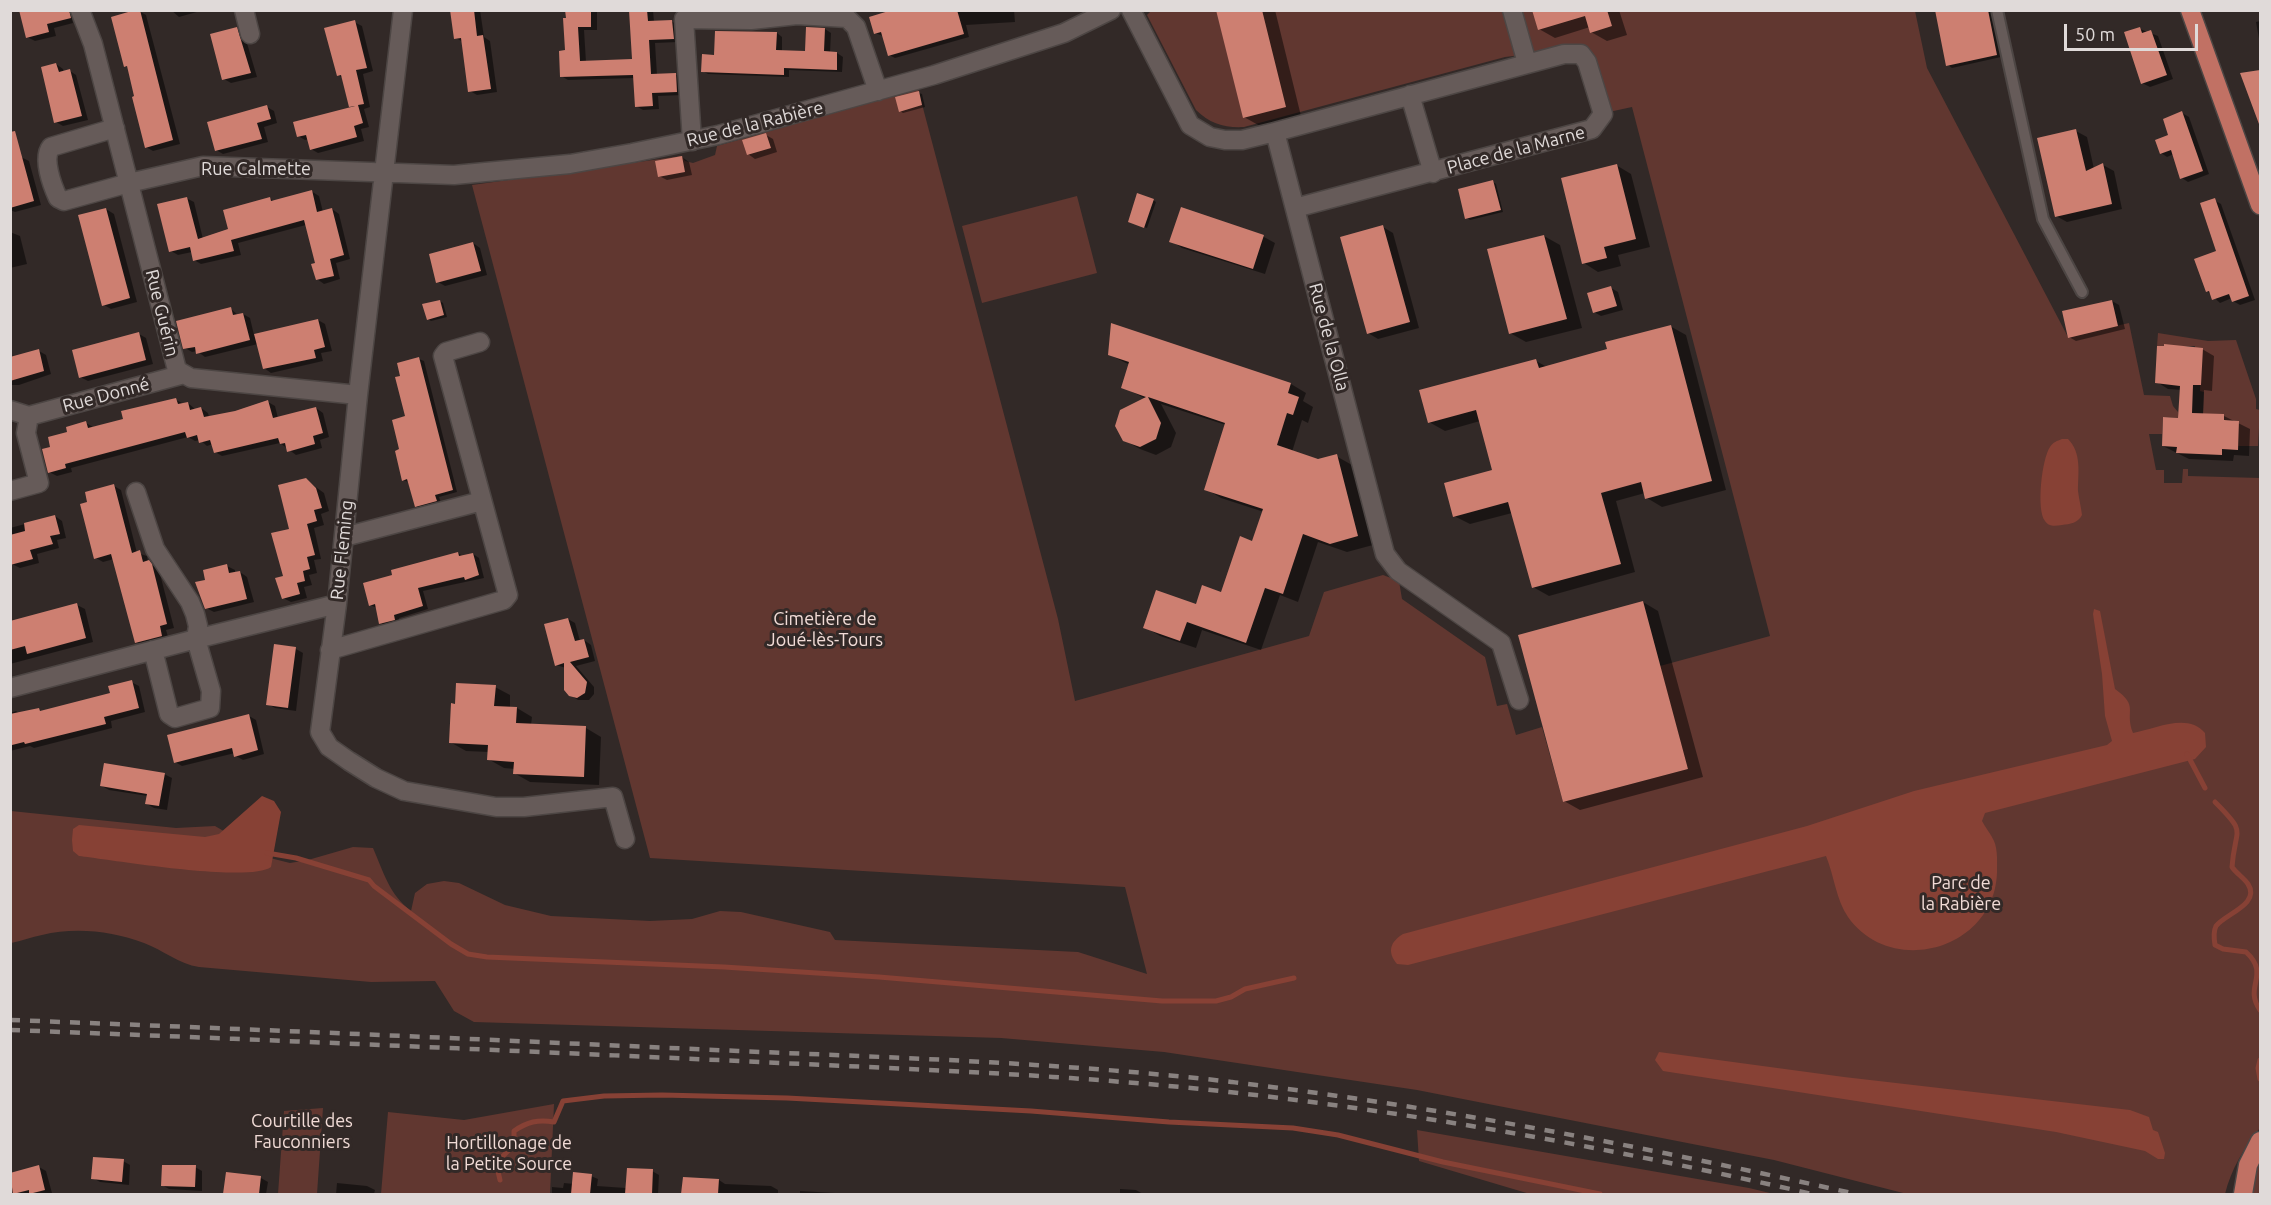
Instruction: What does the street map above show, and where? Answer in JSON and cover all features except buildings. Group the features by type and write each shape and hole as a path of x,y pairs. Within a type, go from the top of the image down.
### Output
{"main road":[{"path":"2190,10 2260,205"},
{"path":"2243,1194 2248,1165 2260,1141"}],"street":[{"name":"Rue Guérin","path":"81,10 93,44 177,370 190,378 358,395"},
{"path":"244,10 250,34"},
{"name":"Rue Fleming","path":"404,10 358,395 337,604 320,732 329,747 376,778 404,791 486,806 524,807 613,797 625,839"},
{"name":"Rue de la Rabière","path":"385,172 454,175 570,164 692,141 878,91 1064,33 1111,10"},
{"path":"1131,10 1190,125 1210,137 1225,140 1242,140 1275,132"},
{"path":"1512,10 1527,63"},
{"path":"692,141 683,15 751,20 797,15 847,18 856,27 878,91"},
{"name":"Place de la Marne","path":"1275,132 1564,54 1581,54 1587,62 1603,114 1592,129 1295,208"},
{"name":"Place de la Marne","path":"1410,95 1432,173"},
{"path":"115,128 51,147 47,159 56,194 64,201 129,183"},
{"name":"Rue de la Olla","path":"1275,132 1385,554 1398,571 1501,643 1519,700"},
{"name":"Rue Calmette","path":"129,183 203,166 385,172"},
{"path":"330,650 504,600 508,595 443,356 446,352 480,342"},
{"name":"Rue Donné","path":"29,416 184,374"},
{"path":"10,410 29,416 26,433 39,483 10,491"},
{"path":"136,492 155,549 190,602 195,614 198,626 196,639 211,691 210,708 175,718 169,714 153,650"},
{"path":"344,537 482,501"},
{"path":"10,688 337,604"}],"lane":[{"path":"1997,10 2043,219 2082,292"}],"green space":[{"name":"Parc de la Rabière","path":"1151,11 1915,11 1927,68 2068,337 2129,323 2144,395 2170,396 2178,412 2178,418 2163,417 2162,434 2149,434 2156,470 2164,470 2164,483 2182,483 2183,469 2188,469 2188,476 2260,478 2260,1128 2239,1159 2225,1194 1907,1194 1774,1160 1417,1090 1164,1052 1001,1038 474,1022 454,1011 435,981 371,982 199,967 132,939 93,931 67,931 11,943 11,811 176,828 215,826 270,858 290,863 353,847 373,848 392,890 411,911 415,893 427,884 444,881 459,883 505,905 551,916 650,921 692,919 720,911 741,912 830,932 835,940 1078,952 1147,974 1125,887 650,858 472,185 682,156 685,161 693,163 715,155 717,146 918,89 1058,619 1075,701 1309,636 1324,592 1383,575 1399,581 1402,599 1485,657 1497,706 1507,704 1516,735 1542,727 1563,802 1688,769 1660,666 1770,636 1632,107 1609,112 1596,63 1546,52 1505,57 1244,127 1224,126 1212,122 1196,110 1147,15"},
{"path":"1077,196 1097,273 982,303 962,226"},
{"path":"2158,333 2208,341 2236,340 2256,399 2256,409 2260,410 2258,446 2238,446 2239,421 2224,420 2224,414 2203,414 2204,392 2200,391 2202,348 2157,346"},
{"name":"Hortillonage de la Petite Source","path":"554,1104 550,1194 381,1194 388,1112 464,1120"},
{"name":"Courtille des Fauconniers","path":"323,1108 317,1194 278,1194 284,1111"},
{"path":"1417,1130 1774,1194 1530,1194 1419,1161"},
{"path":"2260,1156 2260,1194 2250,1194 2254,1168"}],"shaded area":[{"path":"2068,439 2077,457 2078,491 2082,515 2074,523 2052,526 2045,521 2042,515 2041,484 2047,453 2052,444"},
{"path":"2094,609 2100,611 2115,689 2127,700 2133,733 2171,724 2190,724 2205,733 2206,747 2195,759 1985,813 1982,821 1995,845 1997,873 1991,900 1978,921 1960,937 1937,947 1913,950 1889,947 1867,936 1844,910 1826,856 1408,965 1397,964 1394,960 1391,948 1395,940 1403,934 1807,826 1914,791 2107,745 2112,741 2105,716"},
{"path":"262,796 274,801 281,812 271,867 258,871 236,873 180,869 79,856 73,851 73,829 79,825 205,837 219,834"},
{"path":"1659,1052 1844,1077 2130,1110 2149,1117 2153,1130 2158,1132 2165,1153 2164,1159 2158,1159 2145,1151 2056,1132 1663,1071 1655,1060"}],"waterway":[{"path":"2187,754 2205,788"},
{"path":"2215,802 2236,826 2237,837 2232,867 2248,884 2251,891 2246,903 2216,926 2215,945 2223,949 2246,952 2253,960 2257,974 2254,994 2260,1010"},
{"path":"267,853 296,858 369,880 451,944 468,954 487,957 724,967 879,977 1162,1001 1216,1001 1231,997 1245,989 1294,978"},
{"path":"2260,1060 2258,1068 2260,1079"},
{"path":"500,1180 496,1163 514,1145 514,1131 533,1122 554,1122 563,1101 604,1096 662,1095 787,1098 1293,1128 1338,1135 1443,1162 1600,1194"}],"railway":[{"path":"10,1020 924,1059 1109,1070 1311,1092 1467,1116 1623,1145 1856,1194"},
{"path":"10,1030 923,1070 1045,1076 1168,1086 1303,1101 1449,1122 1595,1148 1812,1194"}],"park label":[{"name":"Cimetière de Joué-lès-Tours","path":"825,629"}]}
